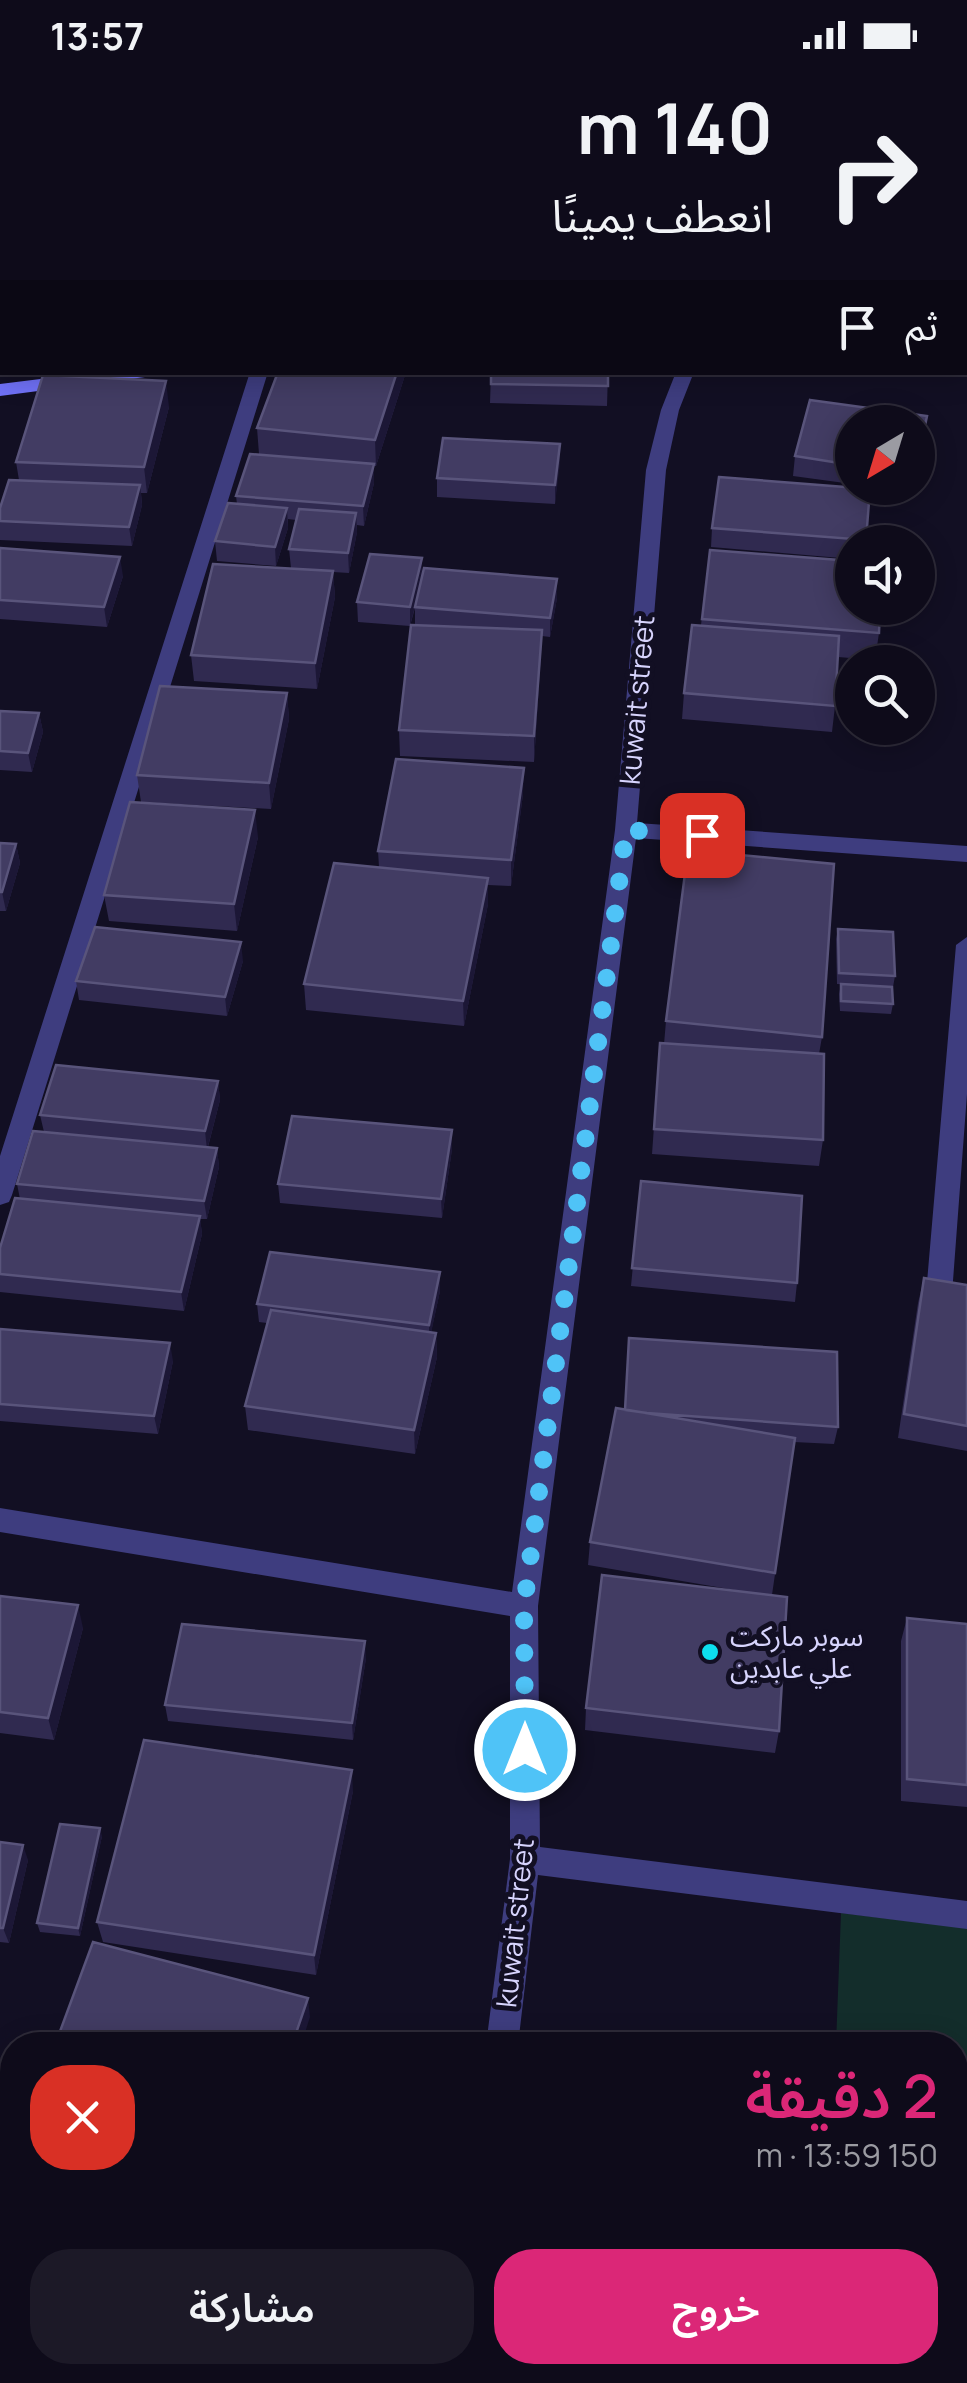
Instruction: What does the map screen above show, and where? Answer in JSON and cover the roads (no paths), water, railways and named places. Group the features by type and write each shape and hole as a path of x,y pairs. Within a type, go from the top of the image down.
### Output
{"main road":[{"path":"0,390 121,375"}],"street":[{"path":"0,1195 258,375"},
{"name":"kuwait street","path":"504,2032 525,1859 524,1606 626,830 656,470 670,410 685,375"},
{"path":"626,830 967,854"},
{"path":"939,1294 967,944"},
{"path":"0,1520 524,1606"},
{"path":"525,1859 967,1915"}],"place":[{"name":"سوبر ماركت علي عابدين","path":"710,1652"}]}
